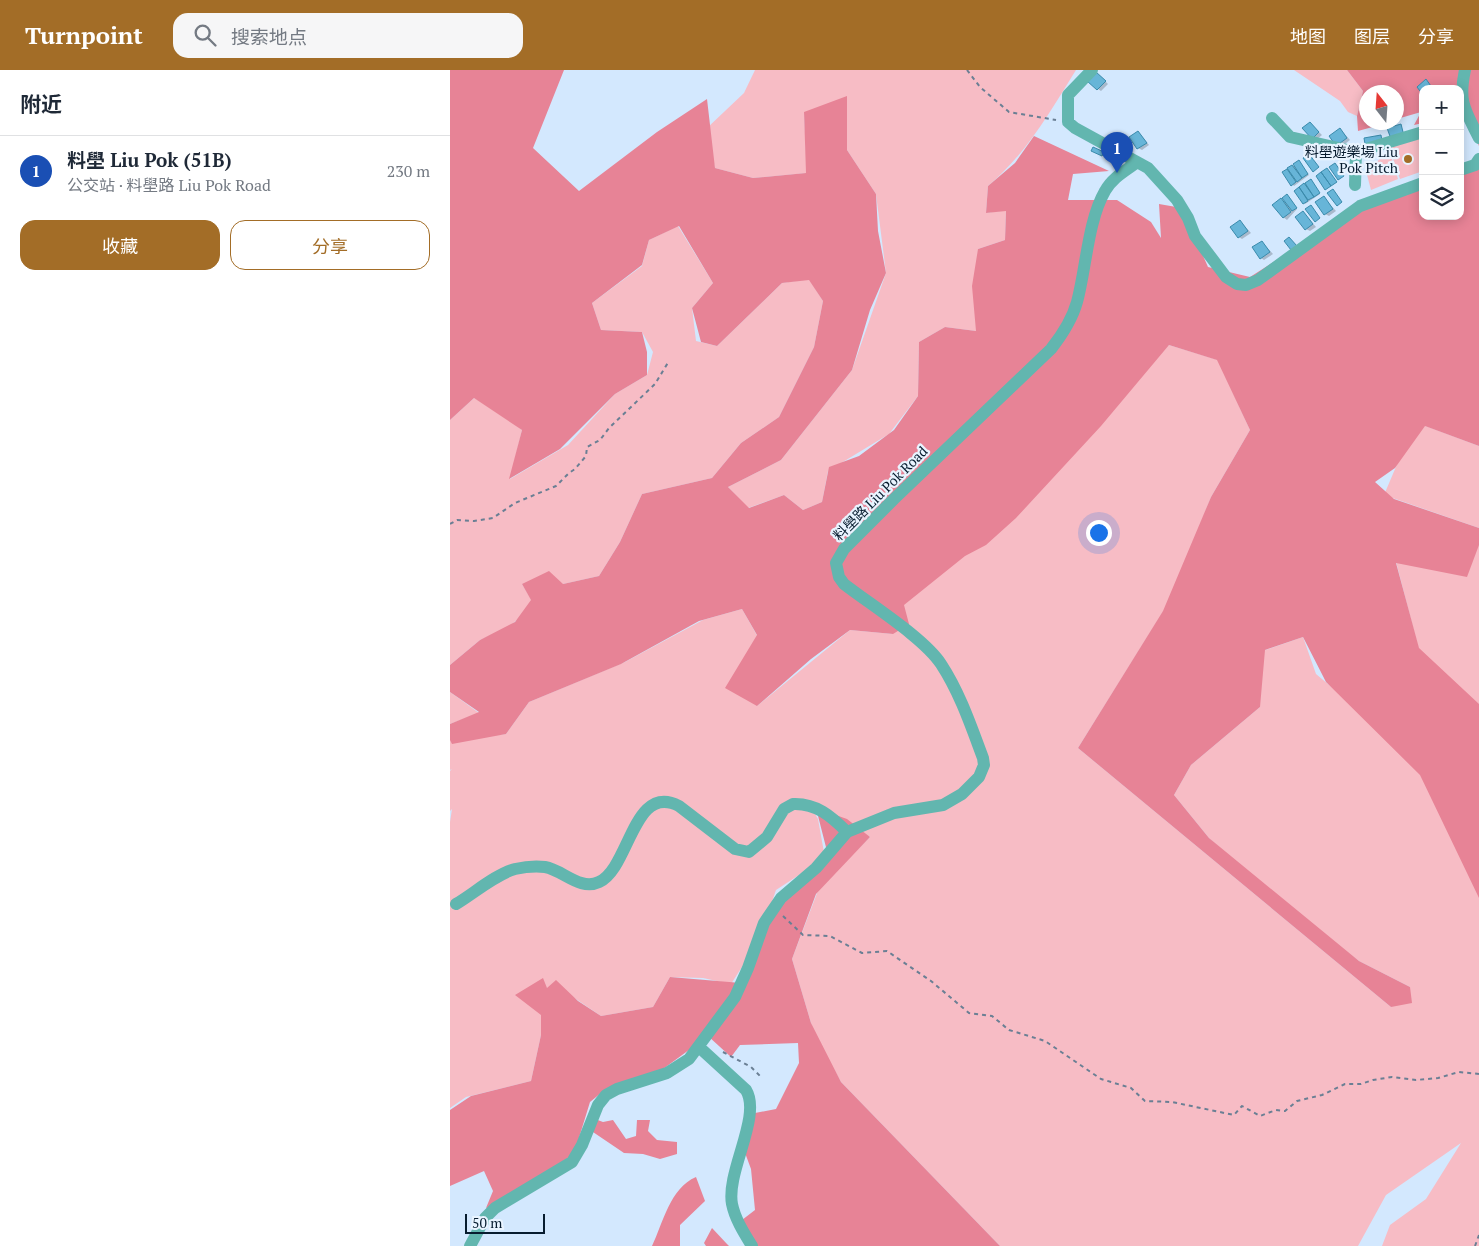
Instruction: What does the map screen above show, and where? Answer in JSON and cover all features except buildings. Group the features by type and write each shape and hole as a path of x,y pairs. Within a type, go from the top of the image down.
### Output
{"street":[{"path":"1092,70 1068,96 1068,122 1075,128 1148,168 1177,200 1188,218 1195,236 1226,277 1237,284 1246,285 1258,280 1360,206 1419,184"},
{"path":"1462,85 1465,70"},
{"path":"1464,111 1479,138"},
{"path":"1272,118 1290,137 1356,152 1419,133"},
{"path":"1355,186 1356,152"},
{"path":"1464,169 1474,165 1479,159"},
{"name":"料壆路 Liu Pok Road","path":"470,1246 485,1218 495,1208 572,1162 582,1144 598,1105 606,1095 673,1070 689,1060 735,997 748,968 764,923 775,906 794,885 816,868 847,832 894,813 943,805 962,794 979,777 984,765 956,689 940,662 928,648 844,584 837,570 836,563 839,555 894,499 1051,349 1066,329 1076,304 1098,206 1106,189 1118,175 1136,163"},
{"path":"456,904 515,869 547,868 575,881 587,884 599,882 608,874 620,856 641,814 662,801 671,802 679,806 735,849 749,852 767,837 784,809 792,804 816,808 836,820 847,832"},
{"path":"699,1047 746,1090 749,1096 745,1137 732,1185 732,1204 741,1230 752,1246"}],"path":[{"path":"967,70 980,87 1009,112 1068,122"},
{"path":"450,524 457,520 474,521 493,518 515,504 556,486 568,473 575,470 586,456 587,447 600,440 616,421 655,384 669,361"},
{"path":"775,906 803,934 830,936 862,953 887,951 931,981 969,1013 992,1016 1009,1030 1045,1041 1101,1079 1130,1088 1145,1100 1172,1102 1234,1115 1242,1106 1260,1116 1276,1110 1285,1111 1297,1101 1322,1095 1345,1084 1361,1084 1392,1077 1416,1080 1438,1078 1459,1072 1479,1074"},
{"path":"708,1036 717,1049 751,1067 761,1077"},
{"path":"1475,1246 1479,1235"}],"shaded area":[{"path":"450,70 564,70 533,148 579,191 657,132 707,99 715,168 753,178 806,173 804,112 847,96 847,150 876,194 878,231 886,273 870,310 852,370 781,460 728,487 749,508 784,495 803,510 822,502 829,467 859,456 894,430 918,396 919,342 945,327 976,331 972,286 978,249 1005,240 1006,211 986,213 988,186 1015,163 1034,136 1109,171 1073,174 1068,200 1117,200 1151,222 1161,238 1159,204 1182,208 1208,267 1250,277 1368,202 1419,184 1419,220 1464,220 1464,167 1479,157 1479,446 1425,426 1395,468 1375,482 1394,499 1479,528 1479,545 1467,577 1396,563 1419,648 1479,704 1479,898 1420,775 1326,682 1303,637 1265,650 1260,707 1191,765 1174,795 1209,838 1359,961 1410,987 1412,1003 1391,1007 1078,748 1163,611 1211,497 1250,430 1217,360 1169,345 1101,426 1016,518 986,545 965,556 904,605 909,624 893,634 850,630 811,659 757,706 725,688 757,635 742,609 699,621 621,664 529,702 506,734 452,744 450,740 450,724 479,712 450,692 450,665 480,640 515,622 531,600 522,584 549,571 563,584 599,576 620,542 642,494 712,478 741,443 779,417 814,347 823,301 809,280 782,283 717,346 701,342 692,308 713,283 679,226 649,240 642,265 592,303 601,330 642,332 647,352 647,375 615,394 560,449 509,479 522,430 474,398 450,420"},
{"path":"755,70 1076,70 1026,146 1015,160 988,186 986,213 1006,210 1005,240 978,249 976,331 945,327 919,342 918,396 889,434 828,471 822,502 803,510 784,495 748,508 728,487 781,460 852,370 886,273 876,194 847,150 804,112 807,173 753,178 715,168 706,129 744,93"},
{"path":"1294,70 1347,70 1359,86 1357,116 1348,112 1340,101"},
{"path":"1347,70 1479,70 1479,146 1464,105 1464,85 1419,85 1419,113 1404,117 1404,85 1359,86"},
{"path":"1359,108 1359,130 1362,130 1358,131 1357,116"},
{"path":"1419,116 1419,124 1414,125"},
{"name":"料壆遊樂場 Liu Pok Pitch","path":"1419,136 1419,172 1400,179 1389,147"},
{"path":"1391,156 1398,179 1371,190 1366,171 1381,158"},
{"path":"678,226 713,283 692,308 696,341 717,346 782,283 809,279 823,301 814,347 779,417 741,443 712,478 642,494 620,542 599,576 563,584 522,584 534,604 509,627 480,640 450,665 450,420 474,398 497,409 522,430 510,479 568,445 615,394 647,375 653,352 642,332 601,330 592,303 642,266 649,240"},
{"path":"1169,345 1218,360 1250,430 1211,497 1171,599 1078,748 1391,1007 1410,987 1359,961 1283,905 1209,838 1174,795 1191,765 1260,707 1257,653 1303,637 1316,674 1423,764 1479,895 1479,1246 1382,1246 1390,1225 1426,1199 1461,1143 1386,1195 1358,1246 1000,1246 841,1082 814,1033 792,959 819,888 870,837 811,807 818,819 825,858 776,890 758,942 731,984 703,978 670,977 653,1007 601,1016 573,997 549,993 542,979 541,1035 531,1081 466,1097 450,1108 450,822 452,809 450,811 450,771 452,769 450,770 450,740 506,734 529,702 625,662 703,620 742,609 759,639 757,706 850,630 893,634 846,578"},
{"path":"1415,422 1479,446 1479,528 1384,495"},
{"path":"1479,540 1479,707 1421,658 1394,554"},
{"path":"450,692 479,713 450,724"},
{"path":"816,808 847,819 870,837 816,894 792,959 811,1023 841,1082 1000,1246 753,1246 742,1220 755,1210 751,1169 741,1142 755,1113 776,1109 799,1063 798,1043 740,1045 731,1057 708,1036 663,1069 601,1093 590,1102 574,1154 493,1206 486,1208 493,1191 484,1171 450,1186 450,1110 471,1096 531,1081 541,1035 541,1015 515,995 543,978 547,988 556,980 578,1001 601,1016 653,1007 670,977 741,983 764,923 828,855"},
{"path":"595,1119 603,1122 613,1120 626,1139 636,1136 637,1120 650,1120 648,1131 657,1140 677,1142 677,1154 660,1159 643,1154 624,1153 590,1130"},
{"path":"696,1177 705,1201 680,1225 680,1246 652,1246 668,1207 680,1189"},
{"path":"712,1228 729,1246 706,1246 704,1243"}],"place":[{"name":"料壆遊樂場 Liu Pok Pitch","path":"1408,159"},
{"name":"料壆 Liu Pok (51B)","path":"1117,173"}]}
